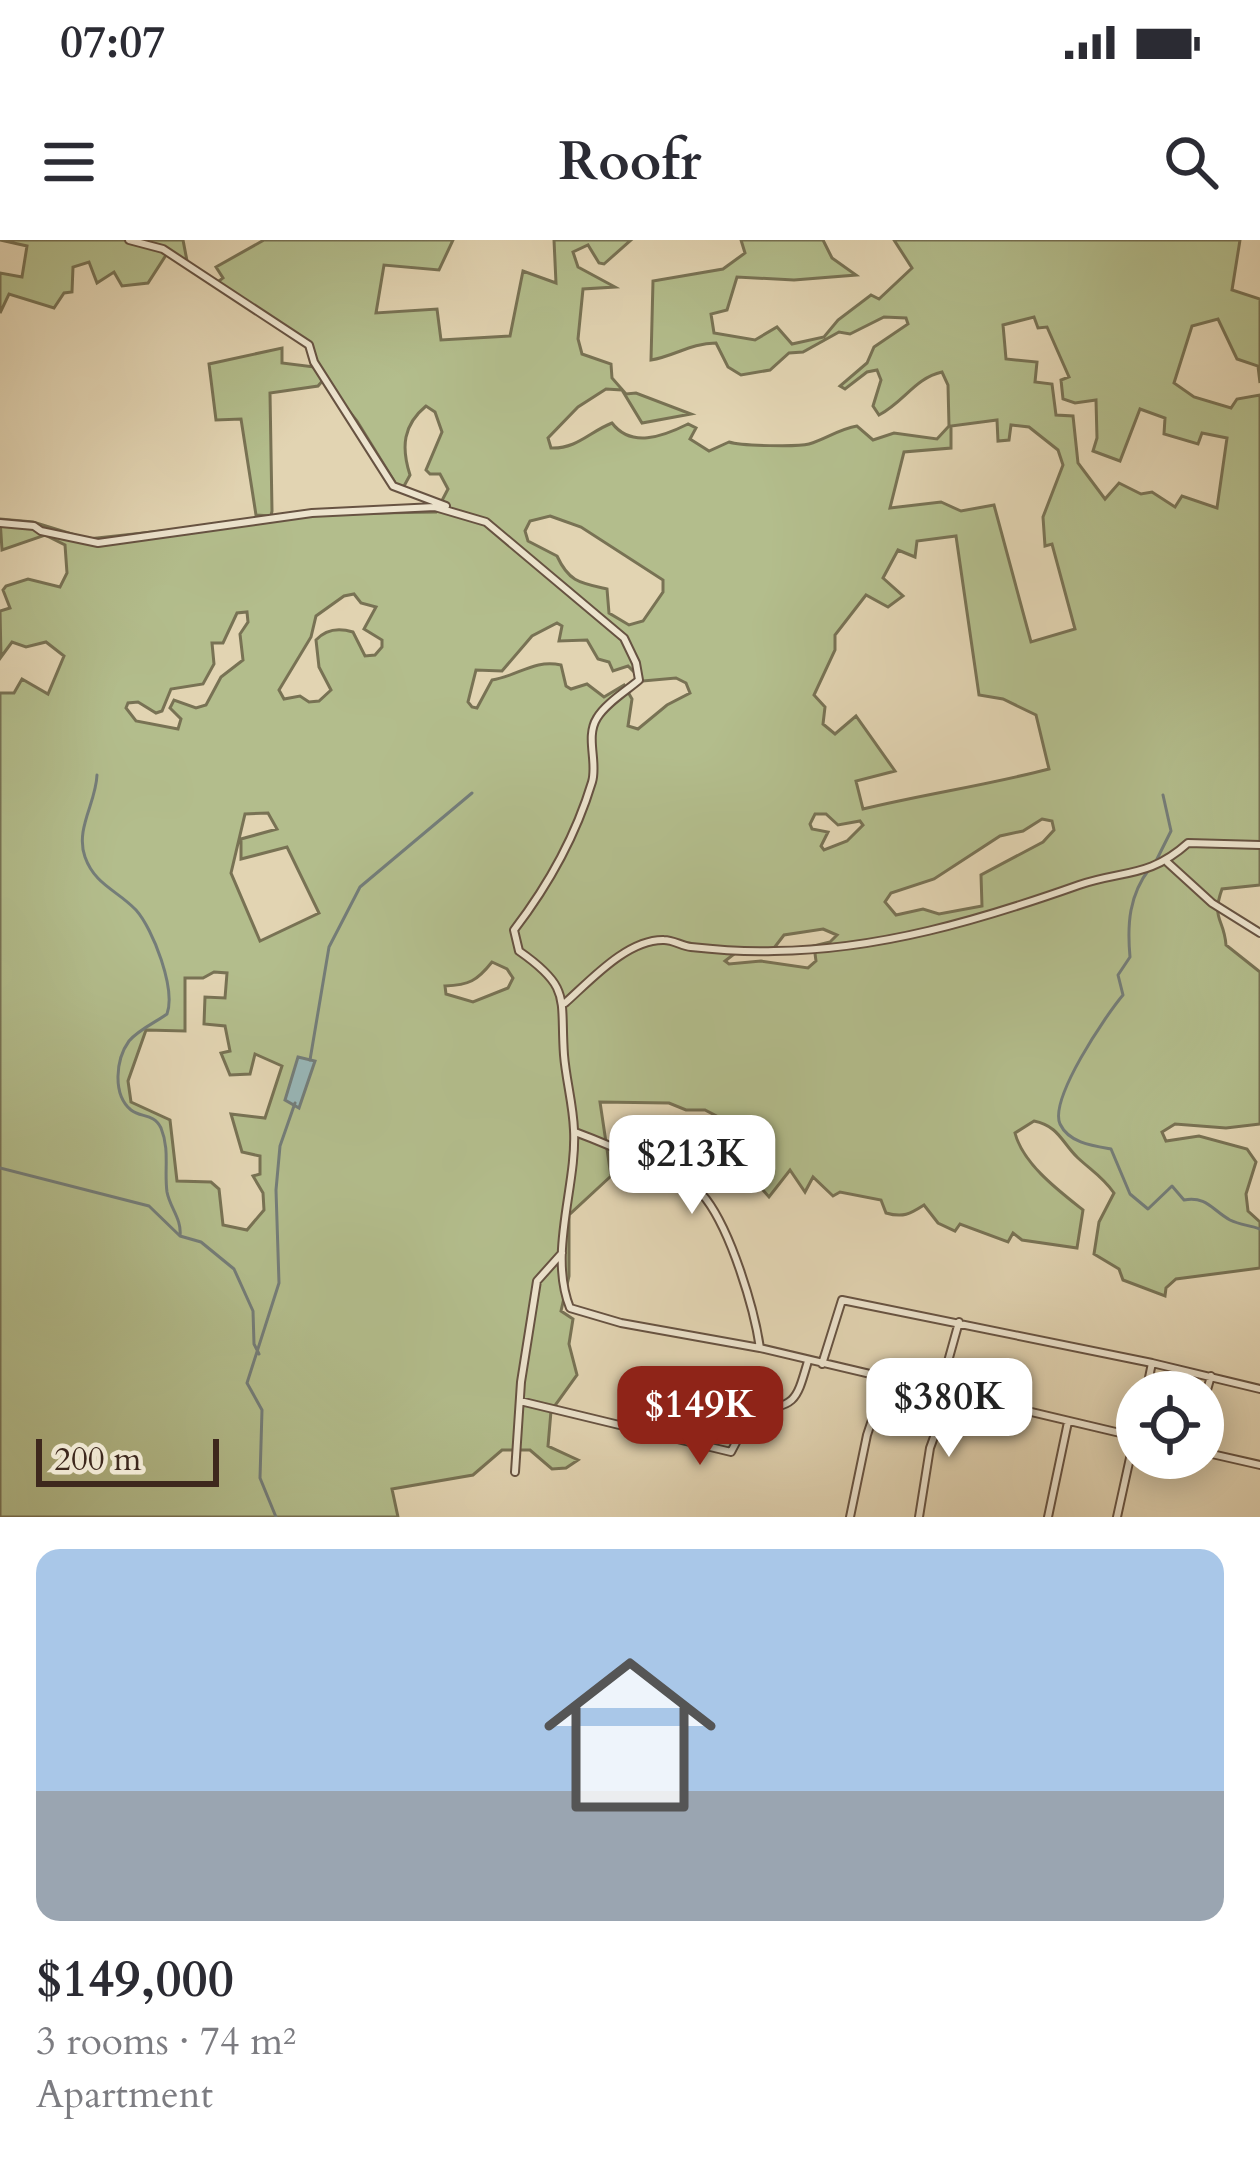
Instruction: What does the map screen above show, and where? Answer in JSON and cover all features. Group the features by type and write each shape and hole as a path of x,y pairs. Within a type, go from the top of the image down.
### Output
{"street":[{"path":"129,240 163,249 309,346 314,362 393,485 486,522 624,638 636,663 638,680 597,718 591,737 594,776 548,880 514,931 519,950 541,966 565,1004 564,1053 574,1132 564,1251 567,1300 578,1313 760,1348 1116,1433"},
{"path":"0,523 34,526 98,543 312,513 435,507 466,514"},
{"path":"565,1004 619,959 638,947 665,940 685,947 767,952 895,940 1148,869 1167,862 1188,843 1260,845"},
{"path":"1167,862 1212,903 1260,933"},
{"path":"574,1132 620,1149 705,1196 750,1300 760,1348"},
{"path":"515,1472 537,1281 564,1251"},
{"path":"822,1364 842,1300 1188,1371"},
{"path":"940,1390 959,1322"},
{"path":"520,1401 731,1452 753,1410 785,1407 798,1396 808,1361"},
{"path":"1150,1371 1152,1363"},
{"path":"850,1517 881,1378"},
{"path":"1224,1380 1260,1389"},
{"path":"919,1517 930,1448 950,1393"},
{"path":"1048,1517 1068,1422"},
{"path":"1224,1457 1260,1465"},
{"path":"1118,1517 1126,1479"}],"green space":[{"path":"0,240 183,240 188,266 168,252 148,283 122,286 114,272 97,283 89,262 73,267 72,292 64,293 54,308 9,294 0,313 0,273 22,277 27,246"},
{"path":"264,240 453,240 439,270 384,265 376,313 437,309 441,340 510,336 523,271 556,283 554,240 631,240 604,264 588,245 573,252 578,267 615,287 583,289 578,339 582,354 611,364 612,378 626,394 636,393 691,414 642,423 622,390 606,389 578,407 548,438 551,448 576,443 612,423 638,438 688,424 696,428 690,439 709,451 729,442 809,444 857,426 873,440 894,433 937,439 949,426 948,385 942,372 924,379 879,415 873,406 881,380 877,370 845,389 840,386 867,363 874,347 908,324 906,318 884,317 850,334 839,332 803,352 789,353 770,370 741,375 728,367 716,343 651,360 653,281 723,269 745,253 741,240 823,240 832,258 856,275 794,280 737,277 727,310 711,314 714,333 755,340 777,327 792,344 824,337 838,320 871,295 879,299 912,268 894,240 1240,240 1232,290 1260,299 1260,383 1258,366 1237,359 1218,319 1192,326 1174,383 1194,397 1231,408 1237,399 1260,395 1260,885 1222,889 1218,913 1226,945 1260,972 1260,1124 1226,1128 1175,1124 1162,1132 1166,1141 1199,1136 1247,1149 1256,1162 1246,1194 1248,1211 1260,1222 1260,1268 1176,1279 1165,1296 1123,1280 1119,1269 1094,1254 1099,1222 1114,1193 1042,1123 1034,1121 1015,1133 1034,1166 1083,1210 1077,1248 1022,1240 1013,1233 1008,1242 960,1224 955,1231 938,1223 924,1205 906,1214 886,1213 881,1200 840,1192 833,1196 813,1177 805,1192 790,1170 769,1197 755,1181 759,1149 755,1136 705,1110 686,1110 669,1103 600,1102 611,1176 569,1215 569,1276 561,1311 573,1319 569,1344 577,1375 551,1411 548,1446 578,1460 566,1468 552,1469 530,1450 502,1450 473,1475 392,1489 398,1517 0,1517 0,693 14,693 22,679 48,694 64,656 46,642 26,647 12,642 1,657 0,611 10,608 3,590 6,586 28,579 60,587 67,573 65,545 45,535 2,550 0,519 33,522 88,539 317,514 436,512 448,489 440,474 426,470 442,432 435,412 426,406 408,429 405,455 410,475 403,488 324,379 318,386 270,393 272,511 271,516 256,515 241,419 216,420 209,364 282,348 282,363 314,367 306,343 215,284 223,278 216,267","holes":["1034,317 1038,328 1047,327 1069,377 1061,380 1063,399 1075,403 1096,400 1093,451 1120,461 1140,409 1165,418 1164,434 1198,444 1202,433 1227,438 1217,508 1182,496 1175,507 1152,492 1141,494 1119,483 1105,499 1078,463 1073,416 1056,415 1052,384 1035,382 1037,362 1006,359 1003,325","997,420 998,441 1009,440 1011,425 1029,427 1058,450 1063,465 1043,517 1045,546 1052,544 1075,629 1031,642 994,505 961,511 941,502 890,508 904,452 951,448 951,426","550,516 581,527 663,580 663,592 643,621 629,625 609,613 607,589 571,576 557,556 528,541 525,531 530,521","956,536 979,695 1003,699 1036,715 1049,769 863,809 856,781 895,771 856,716 835,734 823,724 825,707 814,695 835,650 835,635 866,595 888,607 903,596 883,578 898,550 915,557 917,541","354,594 361,603 376,607 364,629 382,640 382,647 375,655 365,656 353,632 324,634 316,640 319,667 331,690 319,701 300,696 284,699 279,690 311,637 316,616","247,612 248,622 240,634 243,660 221,677 206,705 196,708 174,700 170,708 181,719 178,729 136,721 126,708 128,703 138,702 156,713 162,711 171,689 203,684 214,664 212,643 223,643 237,613","557,623 562,626 559,641 587,640 598,659 609,662 613,671 628,666 643,681 676,678 686,683 690,693 638,729 628,726 632,699 624,685 604,697 587,684 571,689 561,665 542,664 492,680 477,708 472,707 468,702 476,670 502,671 532,636","268,813 277,829 241,839 241,859 287,847 319,913 260,941 231,873 245,814","815,814 826,814 838,825 860,821 863,825 847,841 824,850 821,846 828,832 812,829","1042,819 1052,821 1054,830 1043,842 981,875 982,906 896,915 885,902 891,893 934,879 1000,836 1023,831","823,929 837,935 814,946 816,961 808,968 725,961 738,951 771,952 784,935","492,962 513,978 508,988 473,1002 446,994 445,986 477,978","227,973 225,998 205,997 204,1024 225,1026 230,1051 221,1053 230,1075 250,1074 255,1054 282,1066 265,1118 231,1114 242,1152 260,1156 260,1174 253,1176 263,1193 264,1210 247,1230 223,1225 219,1189 211,1182 177,1181 170,1120 131,1102 128,1081 146,1030 185,1031 185,978"]}],"water":[{"path":"298,1057 315,1061 299,1108 285,1100"}],"waterway":[{"path":"97,775 84,826 85,857 101,881 143,919 161,960 169,1003 167,1014 129,1041 119,1067 119,1086 131,1110 155,1120 161,1128 167,1192 180,1236"},
{"path":"310,1060 329,947 360,887 472,793"},
{"path":"1156,861 1171,831 1163,795"},
{"path":"1150,868 1131,910 1130,957 1118,975 1123,995 1071,1077 1059,1112 1060,1124 1075,1139 1111,1149 1130,1194 1148,1209 1172,1186 1184,1200 1204,1202 1230,1220 1260,1229"},
{"path":"276,1517 260,1478 262,1410 247,1383 279,1283 276,1190 280,1146 295,1103"},
{"path":"0,1168 149,1206 180,1236 201,1242 234,1269 253,1311 259,1354"}]}
